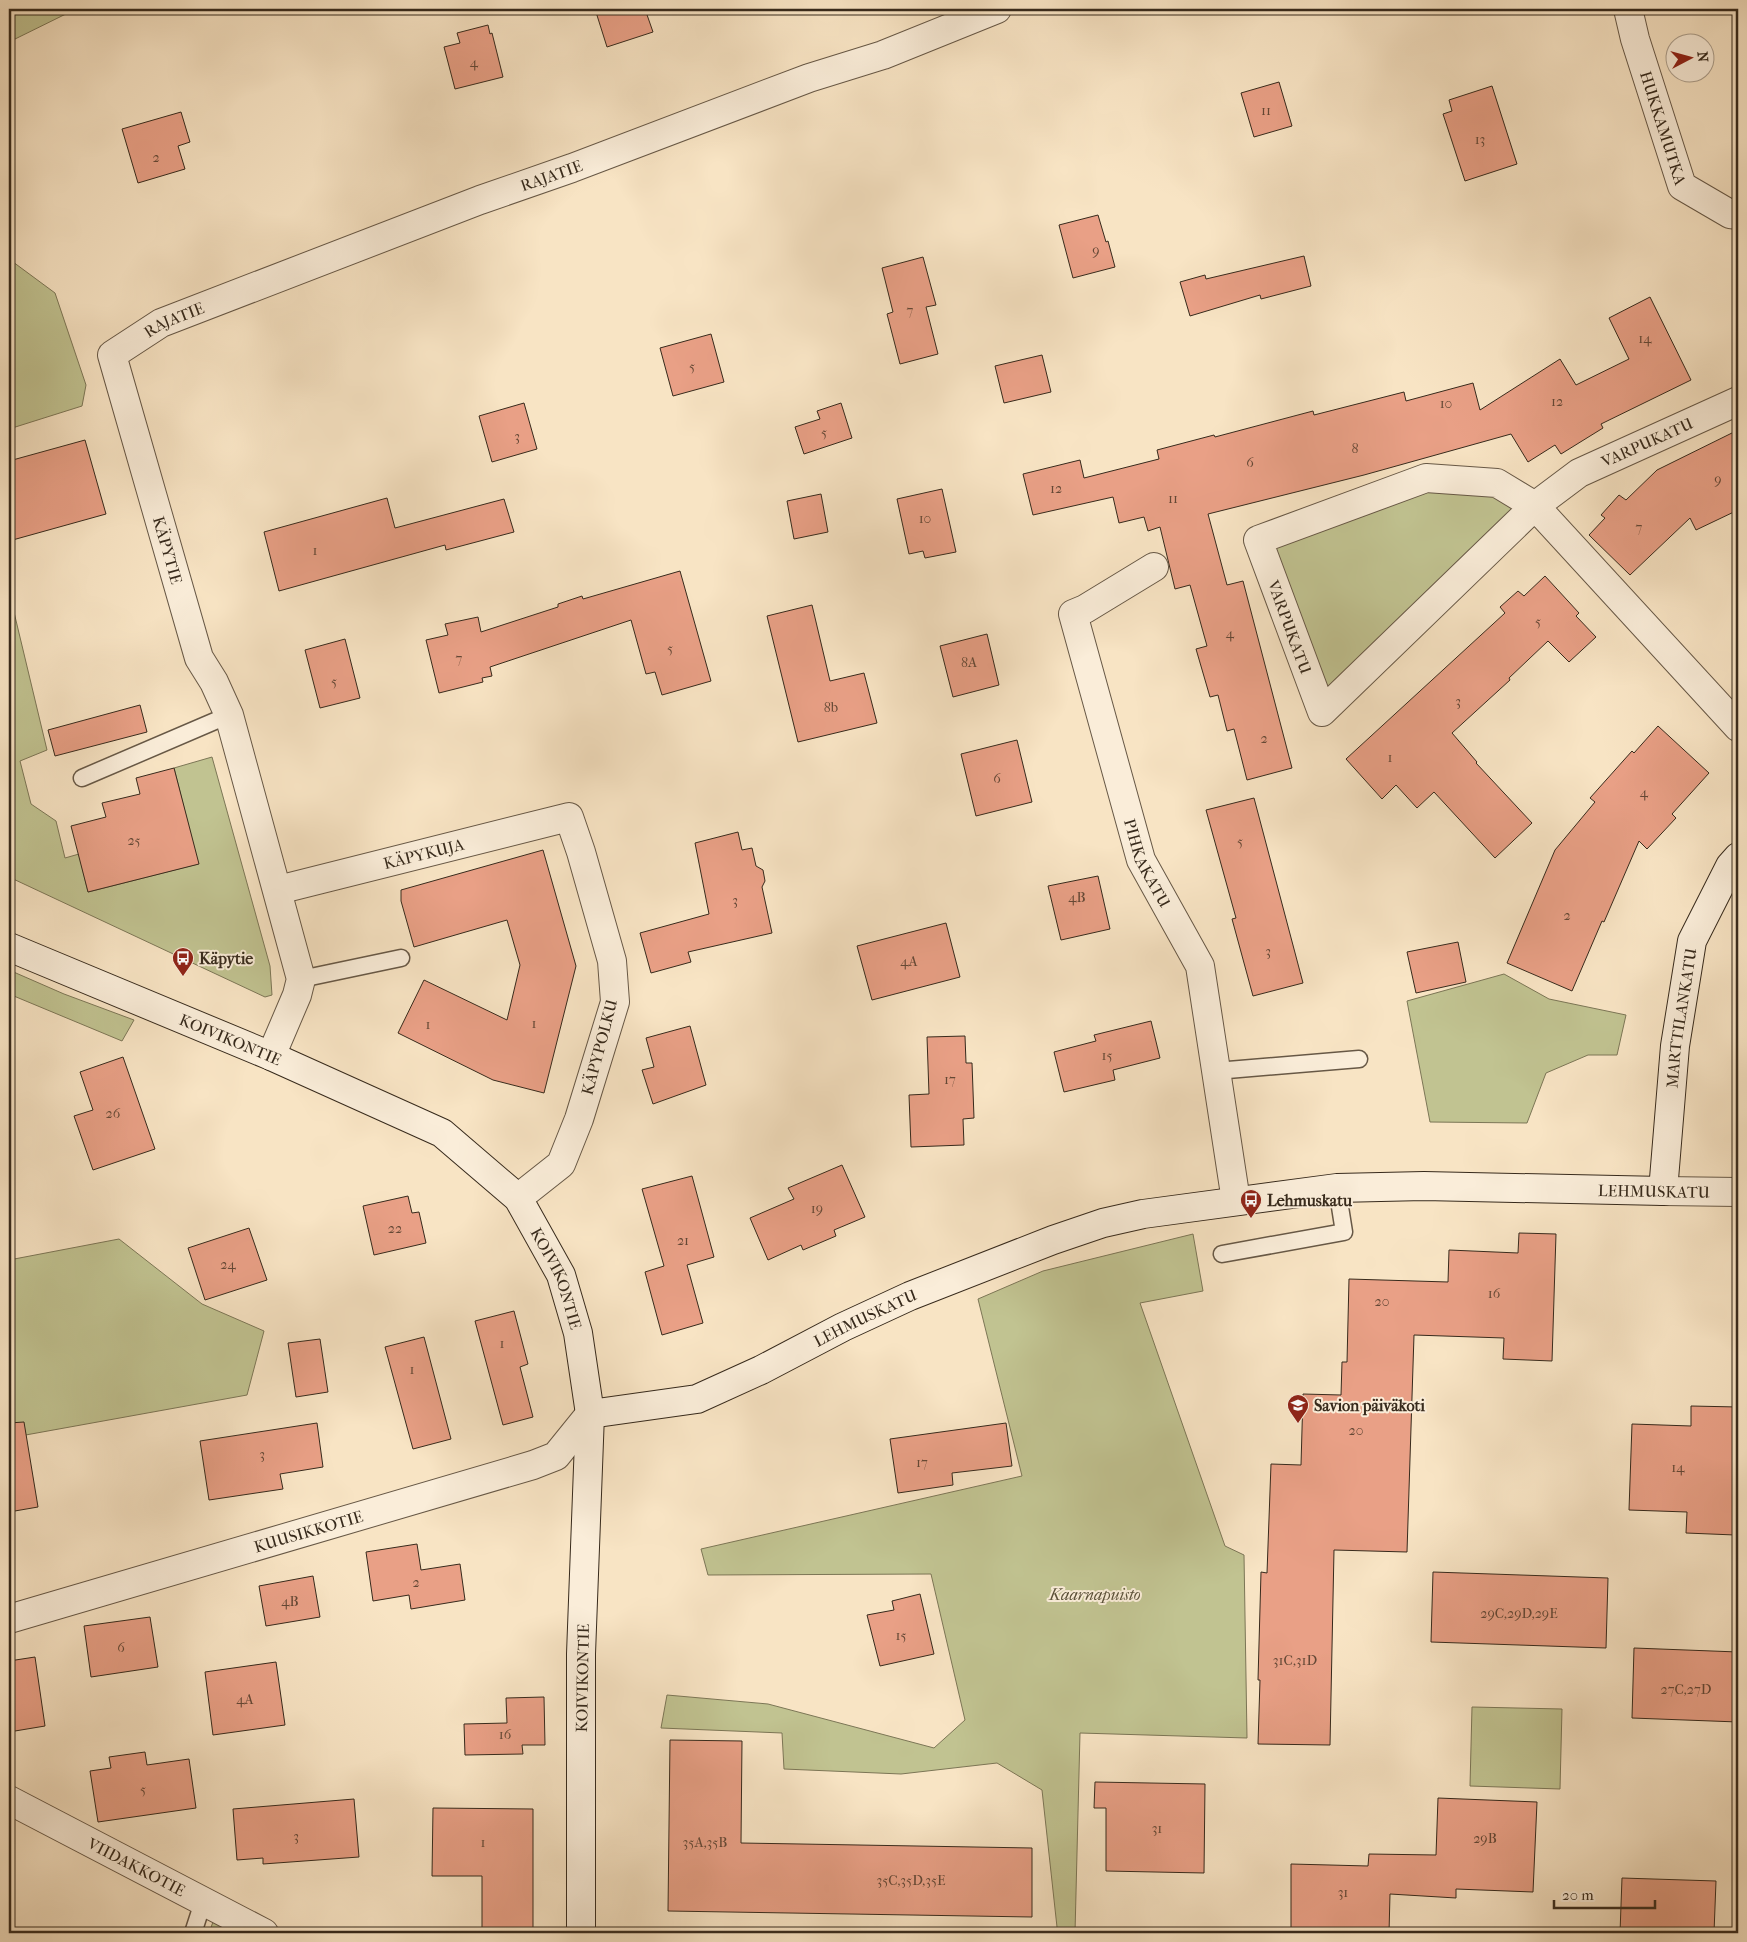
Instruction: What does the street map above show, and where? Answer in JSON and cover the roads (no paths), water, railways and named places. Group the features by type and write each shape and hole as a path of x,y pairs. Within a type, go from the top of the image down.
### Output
{"street":[{"name":"RAJATIE","path":"112,355 161,323 480,200 572,168 809,78 883,56 997,9"},
{"name":"HUKKAMUTKA","path":"1628,9 1635,39 1682,186 1730,214 1738,215"},
{"name":"KÄPYTIE","path":"112,355 199,658 214,682 229,715 301,979"},
{"name":"VARPUKATU","path":"1738,401 1580,473 1535,506 1322,712 1258,540 1426,478 1497,483 1535,506 1738,727"},
{"name":"PIHKAKATU","path":"1154,567 1085,609 1073,614 1141,860 1200,966 1236,1201"},
{"name":"KÄPYKUJA","path":"278,890 569,816"},
{"name":"KÄPYPOLKU","path":"518,1198 561,1164 579,1119 615,1002 612,961 569,816"},
{"name":"MARTTILANKATU","path":"1663,1191 1675,1046 1692,941 1730,866 1738,857"},
{"name":"KOIVIKONTIE","path":"9,947 271,1056 442,1133 518,1198 561,1276 578,1333 590,1414 581,1654 581,1933"},
{"path":"271,1056 297,996 301,979"},
{"name":"LEHMUSKATU","path":"590,1414 697,1399 762,1370 843,1327 910,1296 1053,1240 1103,1223 1143,1214 1337,1188 1424,1186 1738,1192"},
{"name":"KUUSIKKOTIE","path":"9,1619 533,1465 556,1456 590,1414"},
{"name":"VIIDAKKOTIE","path":"9,1800 264,1933"}],"lane":[{"path":"82,778 229,715"},
{"path":"301,979 401,958"},
{"path":"1216,1071 1359,1059"},
{"path":"1222,1254 1344,1232 1337,1188"},
{"path":"193,1933 203,1902"}],"place":[{"name":"Käpytie","path":"183,977"},
{"name":"Lehmuskatu","path":"1251,1219"},
{"name":"Savion päiväkoti","path":"1298,1424"}],"park label":[{"name":"Kaarnapuisto","path":"1095,1594"}]}
